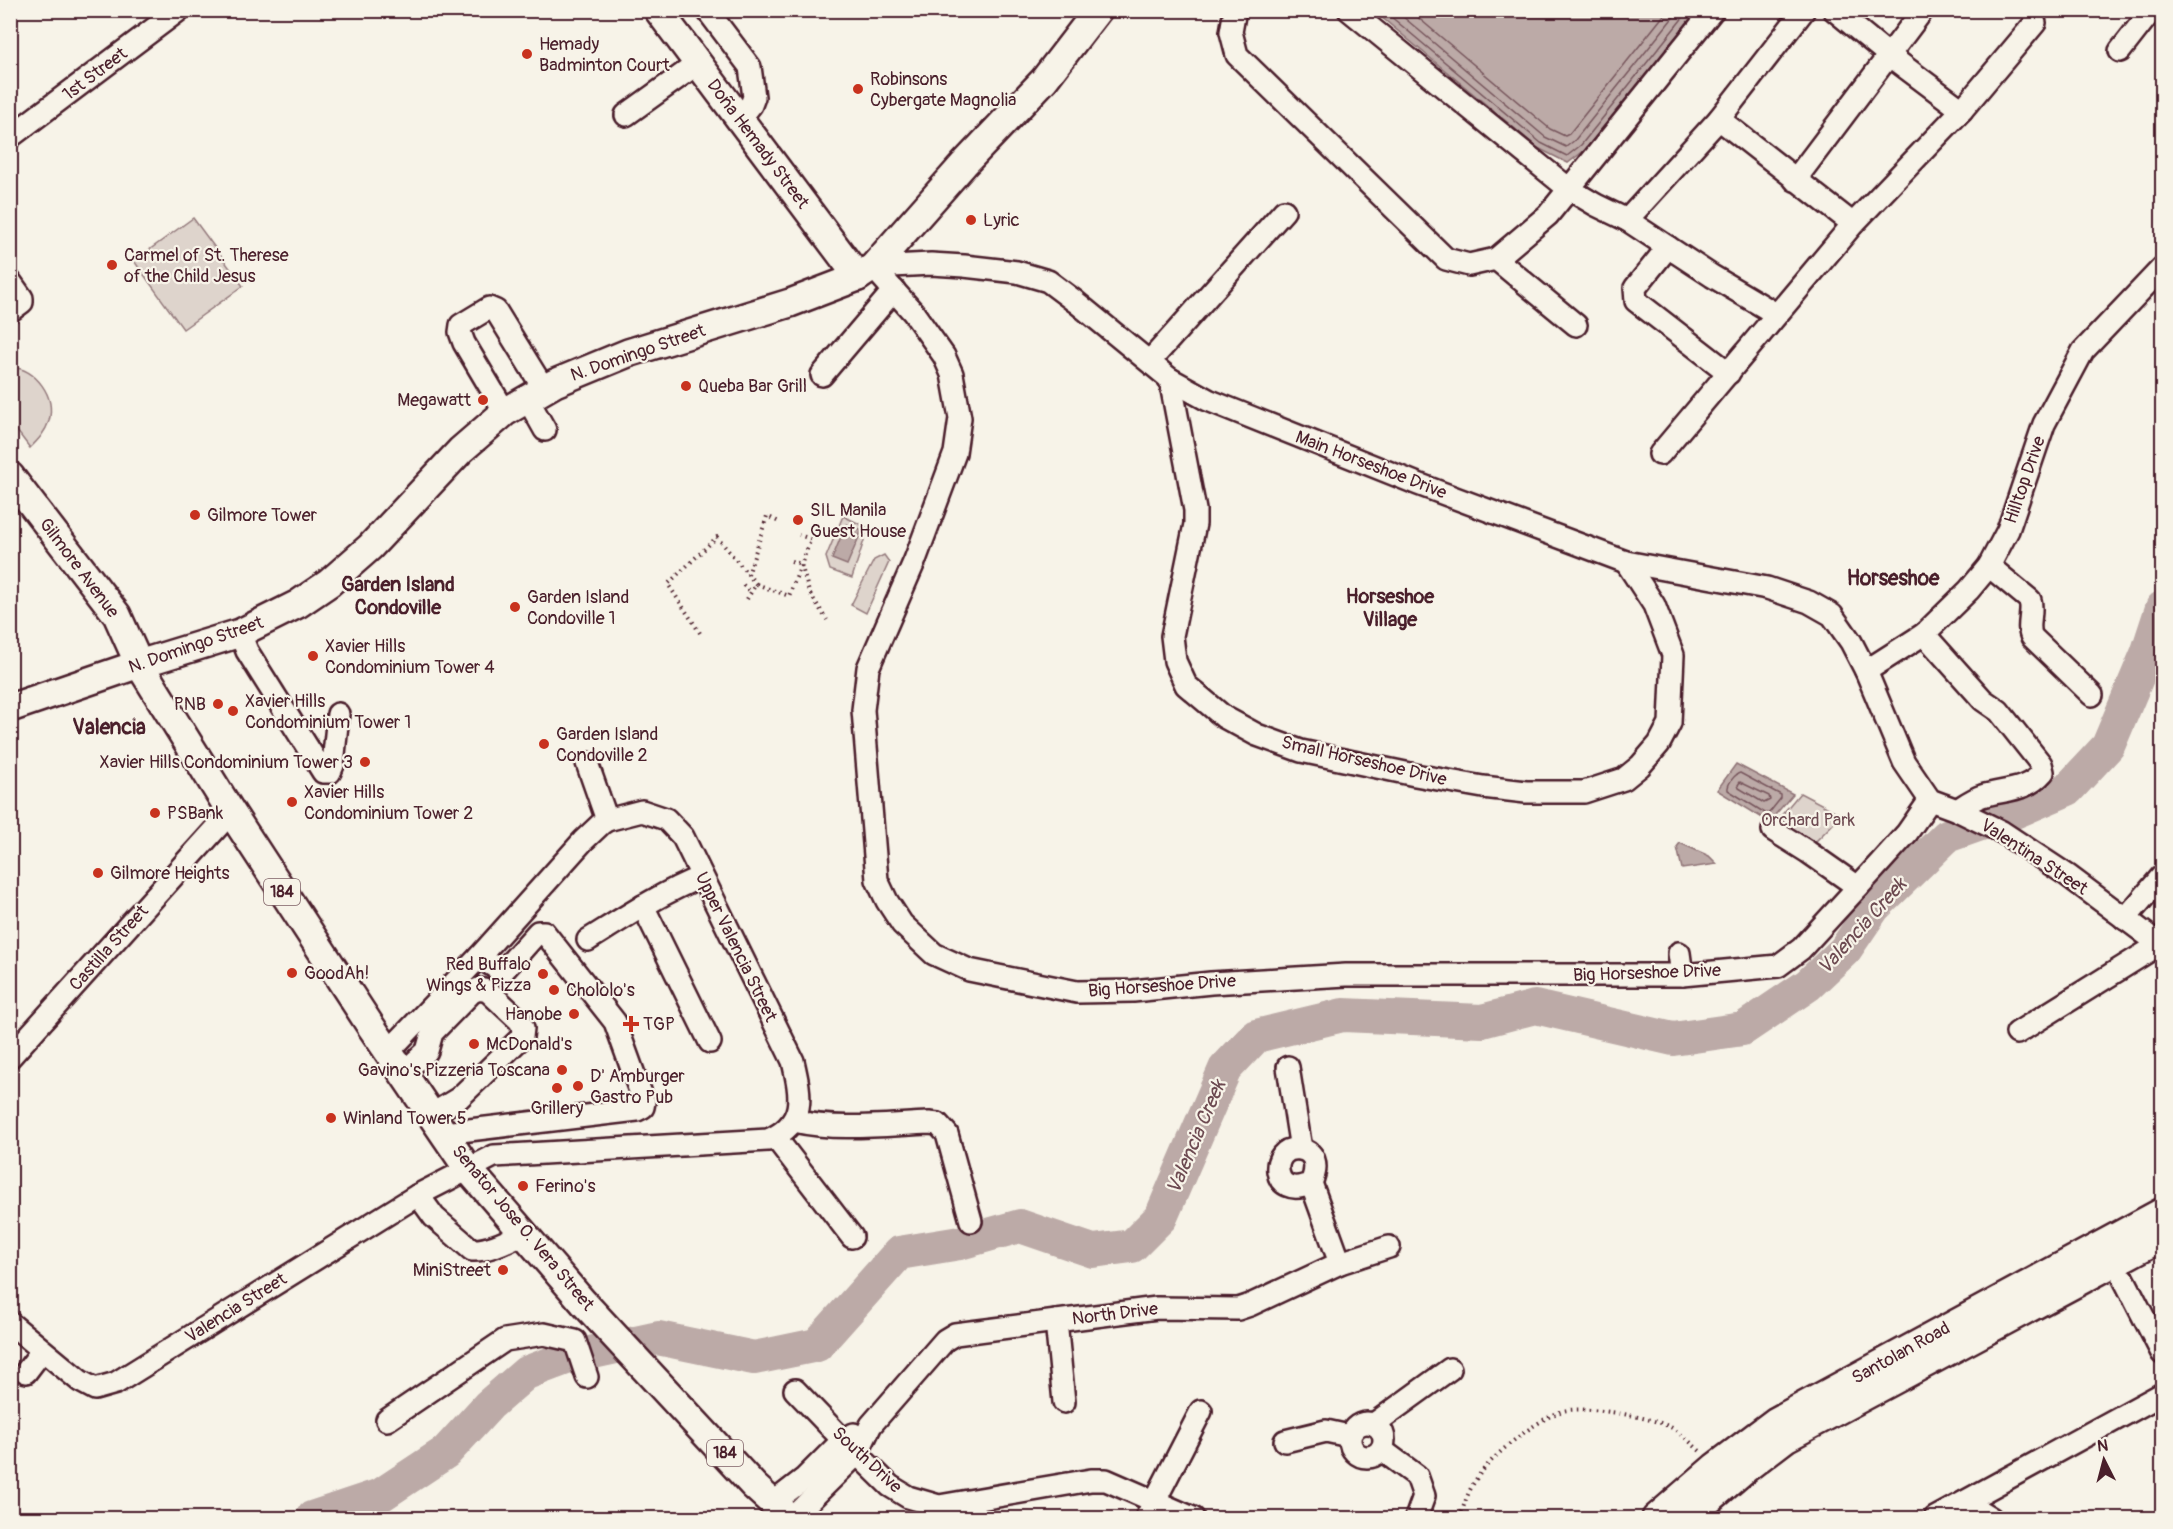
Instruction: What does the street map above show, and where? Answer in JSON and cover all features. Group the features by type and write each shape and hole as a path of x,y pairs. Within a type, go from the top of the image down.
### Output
{"main road":[{"name":"Doña Hemady Street","path":"658,10 739,120 866,272"},
{"name":"N. Domingo Street","path":"10,708 139,664 240,633 290,609 329,583 369,547 461,450 525,400 555,383 628,353 790,303 866,272 1044,80 1098,10"},
{"name":"Gilmore Avenue","path":"10,476 117,615 139,664"},
{"name":"Senator Jose O. Vera Street","path":"139,664 231,813 468,1168 583,1302 754,1486 785,1513"},
{"name":"Santolan Road","path":"1688,1518 1752,1463 1786,1438 2163,1212"},
{"name":"Santolan Road","path":"1656,1518 1715,1467 1776,1421 2163,1237"}],"street":[{"name":"1st Street","path":"10,137 180,10"},
{"path":"707,10 750,67 754,97 751,105 739,120"},
{"path":"1234,10 1231,32 1238,55 1446,259 1469,266 1496,259 1548,215 1713,10"},
{"path":"1348,10 1569,189 1627,220 1776,314"},
{"path":"1627,220 1719,119 1804,10"},
{"path":"1834,10 1962,110"},
{"path":"1795,180 1923,10"},
{"path":"2120,51 2152,10"},
{"path":"1660,454 1853,224 1962,110 2035,22"},
{"path":"626,115 698,64"},
{"path":"1719,119 1853,224"},
{"path":"1150,361 1284,211"},
{"path":"1668,247 1635,288 1636,301 1729,373"},
{"path":"1496,259 1576,325"},
{"name":"Main Horseshoe Drive","path":"866,272 931,264 1017,272 1048,281 1170,379 1218,405 1418,484 1626,562 1767,588 1809,602 1832,615 1851,642 1866,671"},
{"name":"Hilltop Drive","path":"1866,671 1924,634 1969,590 1989,566 2008,530 2044,424 2083,351 2163,268"},
{"name":"Big Horseshoe Drive","path":"866,272 894,290 913,312 944,356 952,374 960,418 955,453 915,560 868,668 863,710 877,880 902,924 934,954 969,970 1077,992 1133,991 1211,983 1346,975 1682,975 1778,966 1801,949 1858,887 1907,833 1930,800"},
{"path":"10,281 22,298 22,302 10,311"},
{"path":"822,375 894,290"},
{"name":"Small Horseshoe Drive","path":"1170,379 1195,510 1195,524 1172,636 1175,661 1186,685 1224,717 1257,735 1301,751 1483,787 1526,792 1584,792 1624,779 1640,766 1659,744 1670,723 1672,655 1654,605 1626,562"},
{"path":"525,400 545,430"},
{"path":"1989,566 2030,600 2032,638 2092,695"},
{"path":"240,633 247,651 323,772 330,771 333,765 338,714"},
{"path":"1924,634 1983,700 2000,711 2041,764 2043,772 2035,781 2017,790 1983,796 1969,802 1966,815"},
{"path":"1866,671 1904,762 1930,800"},
{"path":"587,763 607,820"},
{"name":"Valentina Street","path":"1930,800 2002,832 2067,875 2161,945"},
{"name":"Upper Valencia Street","path":"396,1062 478,957 583,841 607,820 642,811 666,819 683,837 793,1061 800,1094 794,1120"},
{"name":"Castilla Street","path":"10,1057 231,813"},
{"path":"1773,830 1858,887"},
{"path":"2125,919 2163,876"},
{"path":"588,940 643,906 701,877"},
{"path":"643,906 710,1042"},
{"path":"438,1124 637,1110 643,1107 644,1102 615,1022 544,932 538,932 501,971 478,957"},
{"path":"2017,1033 2161,945"},
{"path":"1679,953 1682,975"},
{"path":"396,1062 427,1051 432,1033 472,992 479,989 488,991 520,1021 523,1028 522,1037 459,1098 438,1124"},
{"path":"1288,1067 1301,1149"},
{"path":"468,1168 494,1156 768,1140 784,1133 794,1120 838,1127 929,1123 938,1124 946,1134 971,1221"},
{"path":"775,1137 852,1237"},
{"path":"1290,1149 1301,1149 1309,1153 1315,1162 1316,1172 1311,1183 1300,1188 1291,1188 1280,1179 1276,1169 1281,1156 1290,1149"},
{"name":"Valencia Street","path":"10,1323 80,1381 95,1389 116,1383 418,1195 468,1168"},
{"path":"1311,1183 1340,1263"},
{"path":"418,1195 434,1217 472,1250 504,1242 524,1233"},
{"name":"North Drive","path":"785,1513 805,1478 850,1447 945,1340 955,1334 1157,1308 1238,1309 1340,1263 1389,1247"},
{"path":"2124,1280 2163,1353"},
{"path":"1056,1321 1064,1402"},
{"path":"387,1420 505,1340 544,1334 575,1341 587,1377"},
{"path":"27,1372 42,1351"},
{"path":"1374,1424 1450,1369"},
{"name":"South Drive","path":"795,1390 890,1486 908,1497 939,1506 1091,1480 1107,1480 1150,1510 1193,1518"},
{"path":"1935,1518 2163,1394"},
{"path":"1150,1510 1201,1411"},
{"path":"1364,1423 1374,1424 1384,1436 1382,1450 1374,1456 1365,1458 1355,1454 1350,1446 1349,1436 1354,1427 1364,1423"},
{"path":"1285,1441 1326,1431 1349,1436"},
{"path":"1382,1450 1417,1476 1424,1496 1416,1518"},
{"path":"1965,1502 1991,1518"}],"path":[{"path":"748,576 767,516 778,521"},
{"path":"700,633 668,584 717,537 756,584 767,585 789,596 811,539 799,535"},
{"path":"791,561 801,564"},
{"path":"801,564 809,592 827,620"},
{"path":"747,599 756,584"},
{"path":"743,585 751,592"},
{"path":"1460,1518 1471,1487 1491,1461 1536,1424 1562,1411 1611,1411 1670,1426 1688,1439 1715,1467"}],"green space":[{"path":"193,218 243,286 183,329 134,261"},
{"path":"11,367 36,378 47,393 50,402 49,421 41,436 30,448 11,423"},
{"path":"843,516 868,528 852,578 830,570 826,557"},
{"path":"884,555 889,562 866,613 851,605 874,560"},
{"name":"Orchard Park","path":"1800,793 1842,815 1810,847 1774,824"}],"water":[{"path":"1374,11 1697,11 1585,150 1568,163 1538,148"},
{"path":"846,524 862,530 847,565 832,559"},
{"path":"1736,764 1793,794 1769,822 1717,790"},
{"path":"1680,843 1709,856 1717,864 1682,869 1677,847"}],"waterway":[{"name":"Valencia Creek","path":"312,1518 381,1495 446,1452 489,1405 526,1373 566,1358 658,1338 754,1358 817,1345 899,1253 960,1243 1020,1226 1093,1251 1132,1246 1161,1217 1225,1069 1256,1036 1343,1015 1482,1021 1535,1007 1673,1039 1743,1029 1808,985 1845,950 1874,907 1947,836 2017,811 2068,789 2108,746 2147,654 2162,608"}],"place":[{"name":"Hemady Badminton Court","path":"527,54"},
{"name":"Robinsons Cybergate Magnolia","path":"858,89"},
{"name":"Lyric","path":"971,220"},
{"name":"Carmel of St. Therese of the Child Jesus","path":"112,265"},
{"name":"Queba Bar Grill","path":"686,386"},
{"name":"Megawatt","path":"483,400"},
{"name":"Gilmore Tower","path":"195,515"},
{"name":"SIL Manila Guest House","path":"798,520"},
{"name":"Garden Island Condoville 1","path":"515,607"},
{"name":"Xavier Hills Condominium Tower 4","path":"313,656"},
{"name":"PNB","path":"218,704"},
{"name":"Xavier Hills Condominium Tower 1","path":"233,711"},
{"name":"Garden Island Condoville 2","path":"544,744"},
{"name":"Xavier Hills Condominium Tower 3","path":"365,762"},
{"name":"Xavier Hills Condominium Tower 2","path":"292,802"},
{"name":"PSBank","path":"155,813"},
{"name":"Gilmore Heights","path":"98,873"},
{"name":"GoodAh!","path":"292,973"},
{"name":"Red Buffalo Wings & Pizza","path":"543,974"},
{"name":"Chololo's","path":"554,990"},
{"name":"Hanobe","path":"574,1014"},
{"name":"TGP","path":"631,1024"},
{"name":"McDonald's","path":"474,1044"},
{"name":"Gavino's Pizzeria Toscana","path":"562,1070"},
{"name":"D' Amburger Gastro Pub","path":"578,1086"},
{"name":"Grillery","path":"557,1088"},
{"name":"Winland Tower 5","path":"331,1118"},
{"name":"Ferino's","path":"523,1186"},
{"name":"MiniStreet","path":"503,1270"}],"district":[{"name":"Horseshoe","path":"1893,578"},
{"name":"Garden Island Condoville","path":"398,596"},
{"name":"Horseshoe Village","path":"1390,608"},
{"name":"Valencia","path":"109,727"}]}
